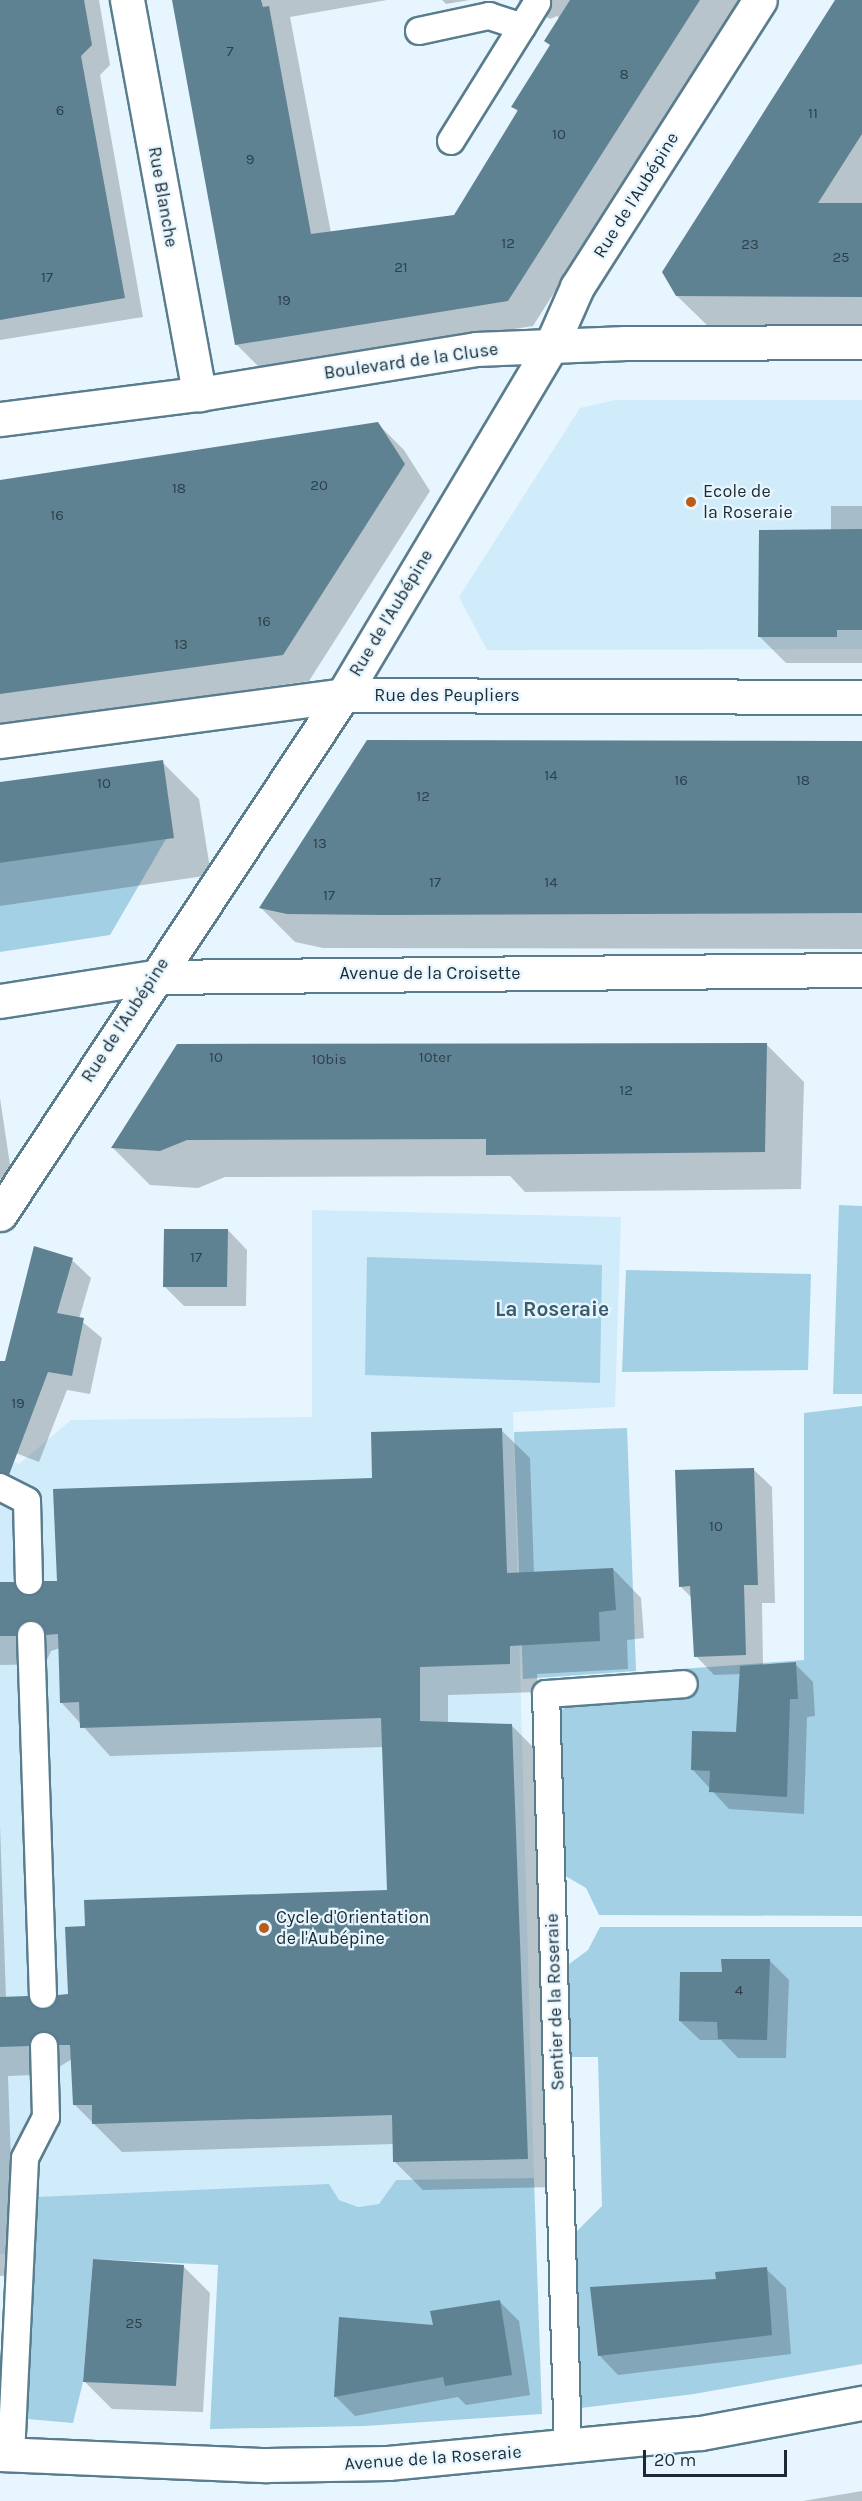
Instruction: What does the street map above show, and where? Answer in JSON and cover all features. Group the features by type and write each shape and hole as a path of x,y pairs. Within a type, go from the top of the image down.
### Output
{"street":[{"name":"Rue Blanche","path":"127,0 199,394"},
{"name":"Rue de l'Aubépine","path":"0,1214 153,977 343,694 550,345 577,287 760,0"},
{"name":"Boulevard de la Cluse","path":"0,419 199,394 476,349 550,345 862,342"},
{"name":"Rue des Peupliers","path":"0,741 343,694 862,697"},
{"name":"Avenue de la Croisette","path":"0,1001 153,977 862,970"},
{"name":"Avenue de la Roseraie","path":"5,2455 267,2465 388,2463 568,2448 701,2433 862,2403"}],"lane":[{"path":"451,141 537,3"},
{"path":"420,31 489,16 522,27"},
{"path":"0,1487 27,1501 29,1581"},
{"path":"31,1635 43,1995"},
{"name":"Sentier de la Roseraie","path":"568,2448 546,1694 684,1683"},
{"path":"5,2455 25,2158 46,2117 44,2046"}],"shaded area":[{"name":"Ecole de la Roseraie","path":"615,400 862,400 862,649 487,650 459,597 580,408"},
{"path":"166,839 110,935 0,952 0,863"},
{"path":"839,1205 862,1206 862,1394 833,1394"},
{"name":"Cycle d'Orientation de l'Aubépine","path":"312,1210 621,1217 615,1407 513,1412 534,2178 396,2180 379,2204 358,2207 339,2200 36,2197 34,2254 0,2254 0,1457 19,1464 71,1420 312,1417"},
{"path":"367,1257 602,1265 600,1383 365,1375"},
{"path":"626,1270 811,1274 808,1370 622,1372"},
{"path":"862,1406 862,1916 599,1915 586,1888 562,1874 556,1715 567,1706 685,1697 681,1669 804,1660 804,1413"},
{"path":"627,1428 636,1671 523,1679 514,1432"},
{"path":"600,1927 862,1927 862,2364 694,2394 581,2408 570,2238 602,2206 598,2057 567,2057 565,1967 588,1950"},
{"path":"534,2178 542,2414 365,2426 210,2429 218,2265 93,2259 83,2382 73,2423 27,2419 36,2197 329,2184 339,2200 358,2207 379,2204 396,2180"}],"building":[{"path":"0,0 84,0 92,45 81,56 125,298 0,320"},
{"path":"172,0 261,0 263,7 269,6 311,234 454,215 518,110 511,107 550,45 544,41 570,0 700,0 508,301 235,345"},
{"path":"835,0 862,0 862,134 818,203 862,203 862,297 676,296 662,272"},
{"path":"378,422 405,464 283,655 0,694 0,480"},
{"path":"862,529 862,630 837,630 837,637 758,637 759,530"},
{"path":"367,740 862,741 862,913 384,915 287,914 259,908"},
{"path":"163,760 174,838 0,863 0,782"},
{"path":"767,1043 765,1152 486,1155 486,1139 187,1140 160,1151 111,1148 177,1044"},
{"path":"164,1229 228,1229 227,1287 163,1287"},
{"path":"34,1246 73,1258 57,1313 84,1318 72,1376 48,1372 9,1475 0,1472 0,1361 5,1361"},
{"path":"502,1428 507,1573 613,1568 616,1610 599,1612 600,1641 510,1646 510,1664 420,1667 420,1721 512,1724 528,2159 393,2162 392,2115 92,2124 92,2105 73,2105 70,2045 59,2045 56,2038 44,2031 36,2034 29,2046 0,2047 0,1997 28,1996 31,2003 43,2010 51,2007 58,1995 68,1994 65,1927 85,1926 84,1900 387,1890 381,1718 80,1728 79,1702 60,1703 58,1634 46,1635 43,1627 31,1620 23,1623 16,1636 0,1636 0,1582 14,1582 21,1594 30,1596 42,1589 44,1581 57,1581 53,1489 372,1478 371,1432"},
{"path":"754,1468 758,1585 744,1585 746,1655 694,1657 690,1586 679,1587 675,1470"},
{"path":"796,1662 798,1699 790,1699 787,1797 709,1792 710,1771 691,1770 692,1731 736,1732 740,1666"},
{"path":"721,1959 770,1959 767,2040 718,2039 717,2022 679,2021 680,1972 722,1972"},
{"path":"93,2259 184,2265 176,2386 83,2382"},
{"path":"767,2267 772,2335 598,2356 590,2287 716,2279 715,2272"},
{"path":"500,2300 512,2375 445,2386 443,2377 334,2397 339,2317 433,2325 430,2311"}],"place":[{"name":"Ecole de la Roseraie","path":"691,502"},
{"name":"Cycle d'Orientation de l'Aubépine","path":"264,1928"}],"district":[{"name":"La Roseraie","path":"552,1309"}]}
